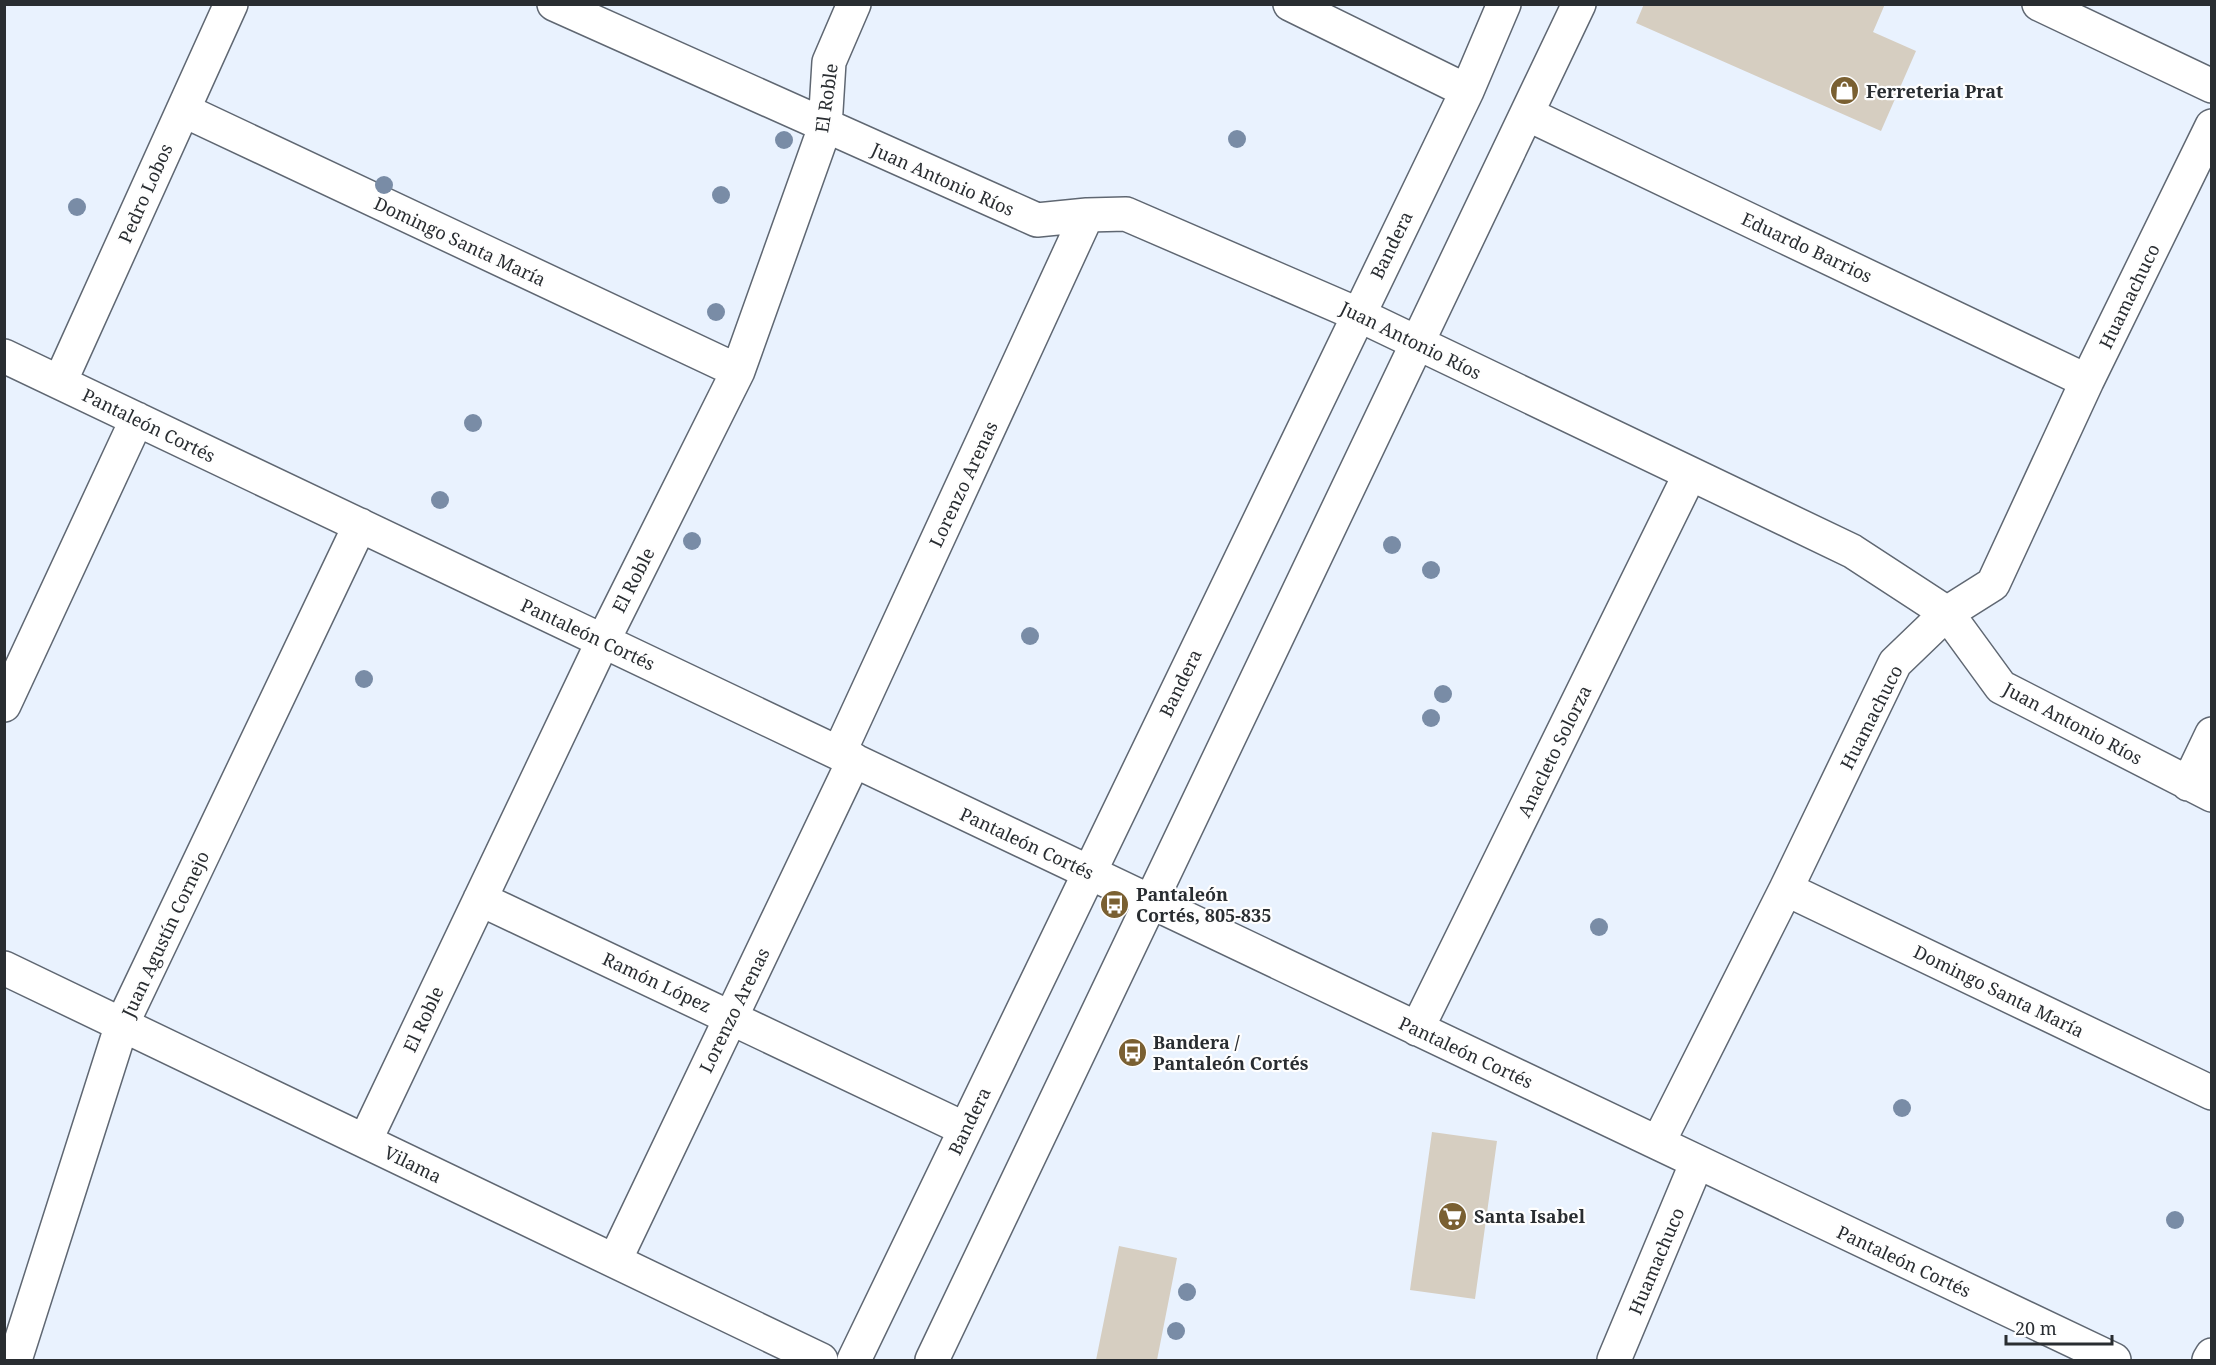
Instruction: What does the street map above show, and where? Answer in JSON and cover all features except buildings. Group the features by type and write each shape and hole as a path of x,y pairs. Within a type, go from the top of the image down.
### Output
{"street":[{"name":"Pedro Lobos","path":"60,382 231,4"},
{"name":"El Roble","path":"365,1141 603,640 738,372 825,127 829,62 854,4"},
{"path":"1290,4 1467,91"},
{"name":"Bandera","path":"854,1360 1357,314 1467,91 1504,4"},
{"path":"932,1360 1579,4"},
{"path":"2039,4 2211,86"},
{"name":"Juan Antonio Ríos","path":"557,5 1037,220 1126,214 1357,314 1852,551 1947,613 2001,687 2200,790"},
{"name":"Domingo Santa María","path":"183,110 738,372"},
{"name":"Eduardo Barrios","path":"1527,114 2087,381"},
{"name":"Huamachuco","path":"1658,1143 1786,889 1895,663 1947,613 1993,584 2087,381 2211,126"},
{"name":"Lorenzo Arenas","path":"615,1260 731,1017 1087,215"},
{"name":"Pantaleón Cortés","path":"4,356 2114,1360"},
{"path":"9,685 137,419"},
{"name":"Anacleto Solorza","path":"1417,1029 1690,474"},
{"name":"Juan Agustín Cornejo","path":"15,1360 122,1024 360,525"},
{"path":"2200,790 2211,734"},
{"name":"Domingo Santa María","path":"1786,889 2211,1093"},
{"name":"Ramón López","path":"480,898 965,1129"},
{"name":"Vilama","path":"4,968 821,1360"},
{"name":"Huamachuco","path":"1614,1360 1697,1162"},
{"path":"2209,1360 2211,1355"}],"place":[{"name":"Ferreteria Prat","path":"1845,91"},
{"name":"Pantaleón Cortés, 805-835","path":"1115,904"},
{"name":"Bandera / Pantaleón Cortés","path":"1132,1052"},
{"name":"Santa Isabel","path":"1453,1216"}]}
